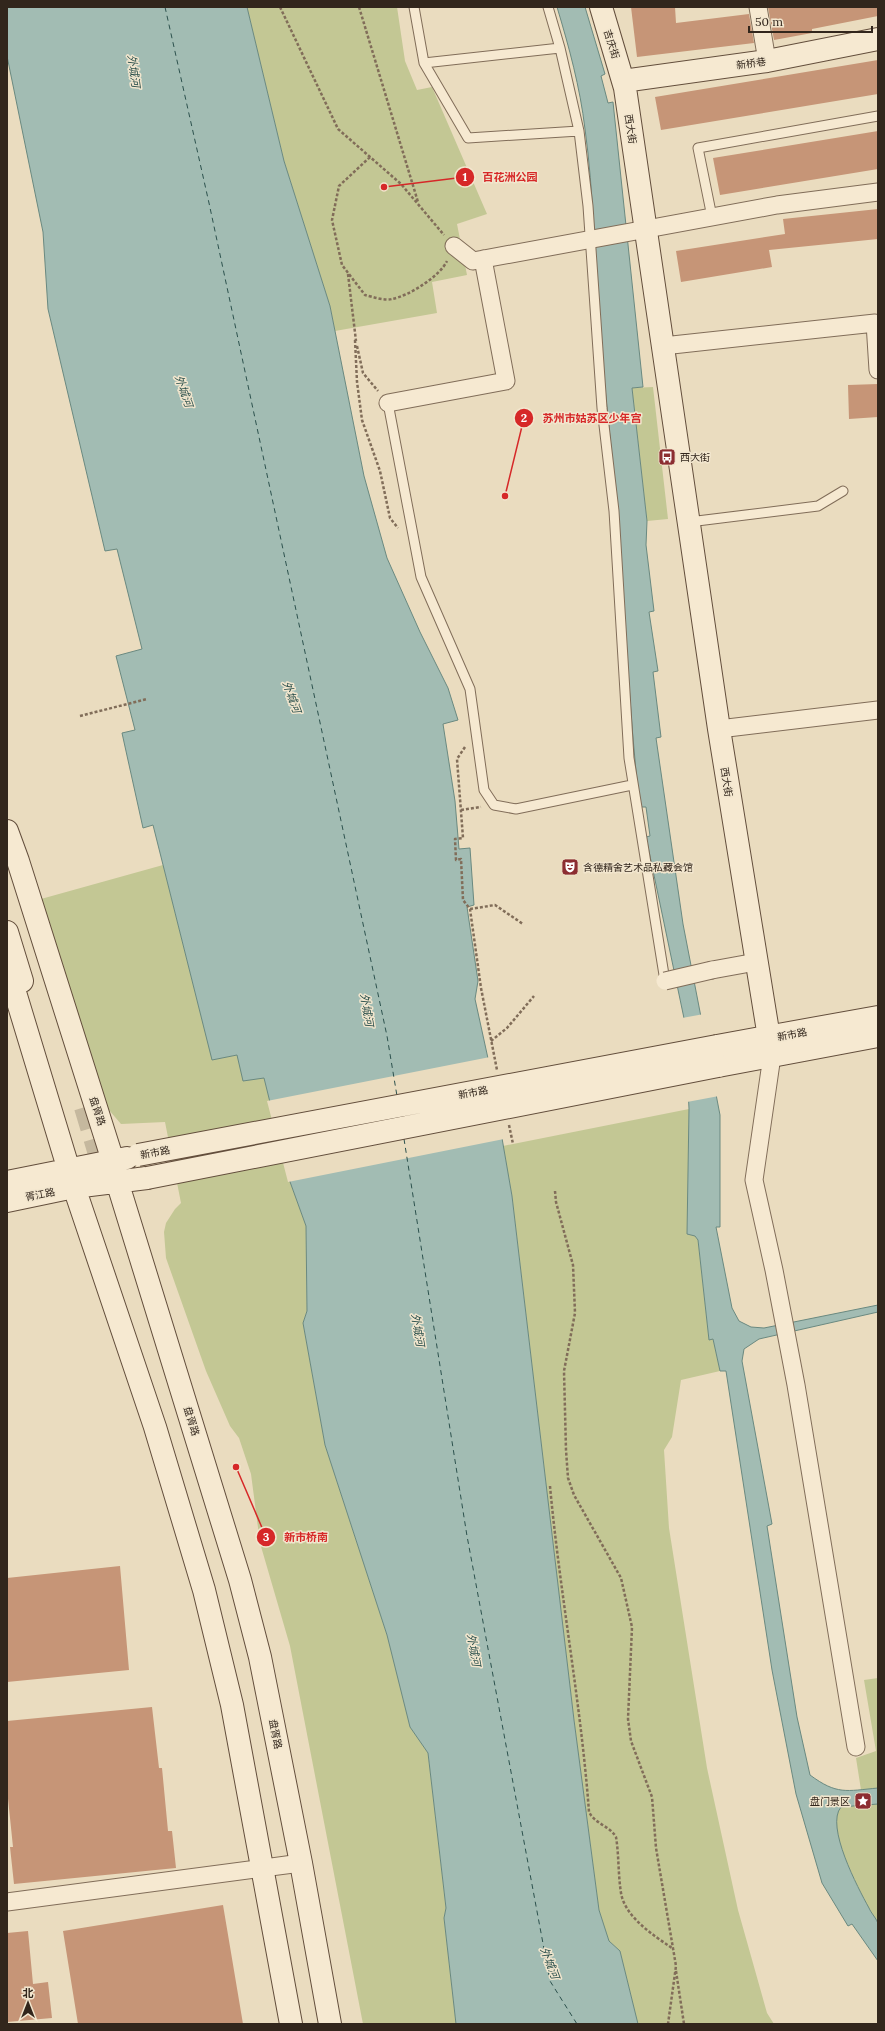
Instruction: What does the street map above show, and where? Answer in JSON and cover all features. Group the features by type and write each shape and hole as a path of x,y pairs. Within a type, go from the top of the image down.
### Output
{"main road":[{"name":"吉庆街","path":"601,7 623,81"},
{"name":"新桥巷","path":"623,81 767,61 878,39"},
{"name":"西大街","path":"623,81 640,230 663,346 719,730 770,1047"},
{"name":"盘胥路","path":"7,831 18,861 115,1171 240,1580 260,1657 301,1863 330,2024"},
{"path":"7,851 79,1089"},
{"path":"7,932 57,1094"},
{"path":"7,966 71,1179 155,1427 204,1590"},
{"name":"新市路","path":"770,1047 878,1017"},
{"name":"新市路","path":"115,1171 138,1155 770,1047 878,1036"},
{"name":"新市路","path":"71,1179 115,1171 148,1178 717,1056"},
{"name":"胥江路","path":"7,1182 71,1179"},
{"name":"胥江路","path":"7,1201 71,1179"},
{"path":"128,1251 201,1487 240,1580"},
{"path":"106,1253 184,1500 232,1705 290,2024"}],"street":[{"path":"758,7 767,61"},
{"path":"454,246 473,261 591,238 777,205 878,192"},
{"path":"388,403 506,381 483,259"},
{"path":"663,346 875,323 878,370"},
{"path":"719,730 878,710"},
{"path":"665,981 756,962"},
{"path":"770,1047 754,1180 787,1333 856,1747"},
{"path":"7,1902 301,1863"}],"lane":[{"path":"414,7 424,62 468,138 579,131"},
{"path":"548,7 560,48 579,131 591,238 602,408 614,511 629,758 632,785 665,981"},
{"path":"424,62 560,48"},
{"path":"712,217 698,148 878,116"},
{"path":"388,403 421,577 470,689 484,790 494,805 516,809 632,785"},
{"path":"689,522 818,506 843,491"}],"path":[{"path":"280,7 338,129 401,184 454,246 444,268 421,286 392,300 365,295 348,274 342,265 332,220 339,186 370,157"},
{"path":"359,7 418,204"},
{"path":"348,274 355,340 357,382 362,420 380,471 390,518 415,545"},
{"path":"355,340 363,373 388,403"},
{"path":"80,716 146,699"},
{"path":"476,730 457,759 463,838 455,838 456,860 461,859 463,900 470,909 499,1078"},
{"path":"461,810 494,805"},
{"path":"470,909 495,905 523,924"},
{"path":"492,1041 507,1028 534,996"},
{"path":"509,1122 513,1144"},
{"path":"555,1191 556,1202 573,1265 574,1313 564,1371 568,1478 574,1495 621,1578 627,1600 632,1626 628,1719 631,1741 652,1797 656,1848 676,1966 684,2024"},
{"path":"550,1486 569,1630 589,1812 592,1818 613,1832 616,1837 621,1894 628,1909 654,1936 672,1948"},
{"path":"668,2024 676,1966"}],"green space":[{"path":"247,7 397,7 405,61 417,90 432,87 487,214 457,224 467,275 432,282 437,313 335,331 330,306 284,161"},
{"path":"653,387 668,519 647,521 632,388"},
{"path":"163,865 212,1059 237,1055 264,1078 289,1179 306,1226 307,1311 303,1323 325,1445 387,1635 410,1727 428,1753 446,1908 444,1918 456,2024 363,2024 290,1646 260,1543 251,1474 239,1438 230,1426 206,1371 166,1258 164,1232 166,1223 181,1203 165,1122 121,1124 109,1110 41,899"},
{"path":"689,1109 687,1234 695,1236 698,1240 709,1340 713,1339 720,1371 681,1380 672,1437 664,1450 669,1528 707,1768 738,1910 767,2013 774,2024 638,2024 620,1951 609,1941 599,1910 574,1720 512,1196 503,1146"},
{"name":"盘门景区","path":"878,1678 878,1923 867,1906 838,1839 836,1831 836,1812 861,1790 856,1758 876,1751 864,1680"}],"water":[{"name":"外城河","path":"7,7 247,7 284,161 330,306 364,476 387,558 420,632 448,688 458,720 443,724 455,801 459,849 470,848 474,905 467,907 478,981 475,999 489,1063 512,1196 574,1720 599,1910 609,1941 620,1951 638,2024 456,2024 444,1918 446,1908 428,1753 410,1727 387,1635 325,1445 303,1323 307,1311 306,1226 289,1179 264,1078 243,1081 237,1055 212,1060 153,825 143,828 122,733 135,730 116,656 142,649 117,549 105,551 48,309 43,232 7,56"},
{"path":"557,7 585,7 605,74 601,76 608,103 613,102 643,387 632,388 647,521 646,545 654,611 649,612 658,671 653,672 661,737 656,738 683,924 720,1115 720,1227 716,1227 732,1308 739,1321 751,1327 764,1328 878,1305 878,1312 759,1339 744,1349 742,1361 772,1524 767,1526 797,1717 810,1775 835,1789 858,1790 878,1788 878,1804 841,1807 837,1816 837,1828 840,1842 851,1872 878,1924 878,1961 852,1924 848,1926 822,1883 796,1794 772,1670 726,1371 720,1371 713,1339 709,1340 698,1240 695,1236 687,1234 689,1109 685,1023 646,837 650,836 646,807 640,807 633,734 615,489 599,323 588,153 577,82"}],"pier":[{"path":"704,1014 719,1096 687,1102 682,1018"},
{"path":"490,1057 504,1139 288,1182 267,1101"}],"building":[{"path":"631,7 675,7 676,23 749,14 754,43 637,57"},
{"path":"768,7 878,7 878,16 812,29 812,33 774,40"},
{"path":"878,60 878,94 661,130 655,97"},
{"path":"878,131 878,169 720,195 713,158"},
{"path":"878,209 878,239 769,250 772,267 681,282 676,251 785,234 783,219"},
{"path":"878,384 878,417 849,419 848,385"},
{"path":"120,1566 129,1670 7,1682 7,1578"},
{"path":"152,1707 159,1768 162,1768 168,1831 172,1831 176,1868 14,1884 10,1847 13,1847 7,1789 7,1721"},
{"path":"223,1905 243,2024 78,2024 63,1931"},
{"path":"28,1931 33,1984 48,1982 52,2018 7,2022 7,1933"}],"ferry route":[{"path":"165,7 209,203 387,1036 397,1096"},
{"path":"404,1139 467,1536 550,1981 577,2024"}],"tunnel":[{"path":"85,1107 107,1181"}],"place":[{"name":"百花洲公园","path":"384,187"},
{"name":"西大街","path":"667,457"},
{"name":"苏州市姑苏区少年宫","path":"505,496"},
{"name":"含德精舍艺术品私藏会馆","path":"570,867"},
{"name":"新市桥南","path":"236,1467"},
{"name":"盘门景区","path":"863,1801"}]}
